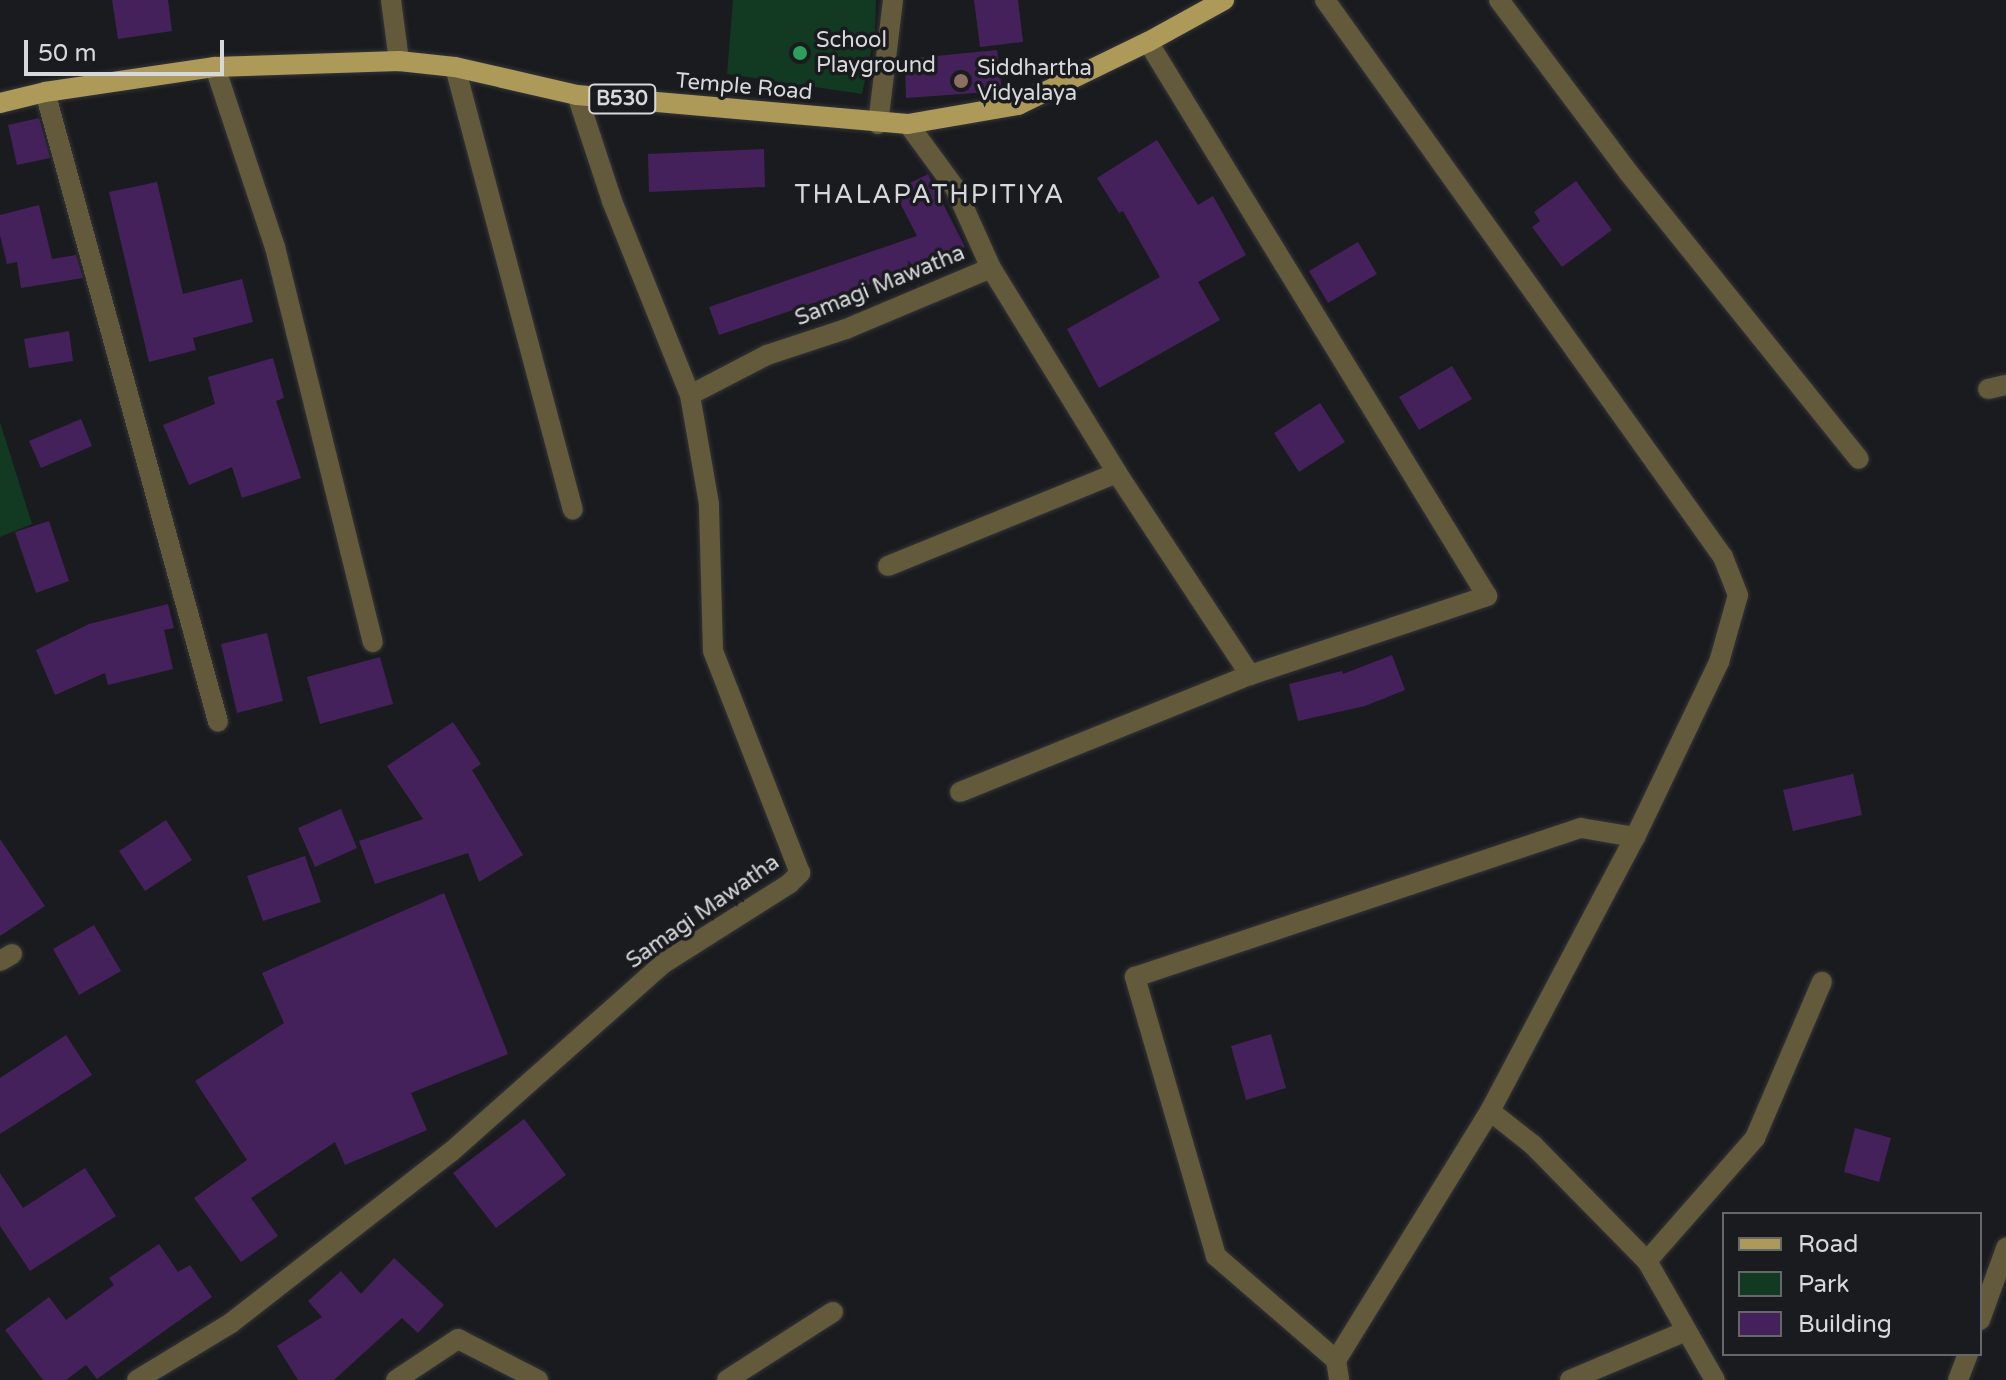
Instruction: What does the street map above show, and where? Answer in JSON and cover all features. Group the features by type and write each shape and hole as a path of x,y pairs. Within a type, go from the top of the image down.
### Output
{"main road":[{"name":"Temple Road","path":"0,103 45,92 215,67 399,61 455,67 577,95 878,124 908,124 1018,105 1148,42 1224,0"}],"street":[{"path":"391,0 399,61"},
{"path":"878,124 893,0"},
{"path":"1325,0 1723,557 1738,595 1719,662 1635,837 1490,1111 1338,1370 1216,1256 1135,977 1581,828 1635,837"},
{"path":"1499,0 1628,172 1859,459"},
{"path":"960,792 1250,675 1487,596 1148,42"},
{"path":"215,67 275,247 373,642"},
{"path":"455,67 573,510"},
{"path":"45,92 218,722"},
{"path":"577,95 612,201 690,395"},
{"name":"Samagi Mawatha","path":"908,124 955,188 991,268 1117,473 1250,675"},
{"name":"Samagi Mawatha","path":"137,1380 231,1323 451,1152 664,963 789,884 800,873 713,651 709,504 690,395 767,355 846,329 991,268"},
{"path":"888,566 1117,473"},
{"path":"1647,1261 1755,1138 1822,982"},
{"path":"1490,1111 1533,1145 1647,1261 1715,1380"},
{"path":"1982,1314 2006,1248"},
{"path":"727,1380 833,1312"},
{"path":"1570,1380 1686,1331"},
{"path":"396,1380 458,1339 538,1380"},
{"path":"1958,1380 1967,1356"}],"green space":[{"name":"School Playground","path":"733,0 876,0 875,32 862,94 727,74"},
{"path":"0,422 32,524 0,537"}],"building":[{"path":"112,0 168,0 172,31 118,39"},
{"path":"974,0 1018,0 1023,42 980,47"},
{"path":"997,50 1002,91 906,98 905,59"},
{"path":"39,118 50,158 17,165 8,125"},
{"path":"1157,140 1198,205 1213,196 1246,255 1198,282 1220,320 1099,388 1067,329 1160,277 1123,211 1119,213 1097,178"},
{"path":"764,149 765,187 649,192 648,154"},
{"path":"928,174 965,247 932,263 719,335 709,307 917,236 894,191"},
{"path":"1576,181 1612,230 1562,267 1532,227 1540,221 1534,212"},
{"path":"157,182 183,294 242,279 253,322 193,338 196,350 149,362 109,192"},
{"path":"39,205 52,259 76,255 83,278 21,288 17,262 7,264 0,235 0,215"},
{"path":"1358,242 1377,274 1328,303 1309,271"},
{"path":"69,331 73,361 29,368 24,339"},
{"path":"273,358 284,398 276,401 301,478 242,498 232,467 189,485 163,425 215,404 208,377"},
{"path":"1452,366 1472,399 1419,430 1399,397"},
{"path":"1320,403 1345,442 1299,472 1274,433"},
{"path":"81,419 92,446 41,468 29,441"},
{"path":"49,521 69,581 36,593 15,532"},
{"path":"168,604 174,628 164,630 173,669 108,685 105,673 55,695 36,650 89,624"},
{"path":"267,633 283,701 237,713 221,644"},
{"path":"1392,655 1405,690 1365,706 1298,721 1289,684 1342,671 1343,674"},
{"path":"380,657 393,704 320,724 307,677"},
{"path":"453,722 481,764 472,770 523,855 479,882 468,853 375,884 359,841 423,819 387,766"},
{"path":"1853,774 1862,815 1793,831 1783,790"},
{"path":"341,809 357,848 315,867 298,828"},
{"path":"166,820 192,860 145,891 119,851"},
{"path":"0,839 45,906 0,936"},
{"path":"305,856 321,902 263,921 247,876"},
{"path":"444,893 508,1054 411,1093 427,1130 345,1165 335,1142 251,1198 278,1236 241,1262 194,1198 247,1160 195,1081 284,1023 262,973"},
{"path":"94,925 121,971 79,995 53,949"},
{"path":"1271,1034 1286,1088 1246,1100 1231,1046"},
{"path":"66,1035 92,1075 0,1134 0,1078"},
{"path":"524,1119 566,1175 496,1228 453,1173"},
{"path":"1855,1128 1891,1138 1879,1182 1844,1172"},
{"path":"85,1168 116,1216 30,1271 0,1226 0,1173 23,1208"},
{"path":"159,1244 178,1272 190,1265 212,1297 97,1379 86,1365 66,1380 43,1380 5,1330 49,1297 66,1320 114,1285 109,1278"},
{"path":"394,1258 444,1305 418,1333 402,1318 334,1380 298,1380 277,1346 322,1317 308,1301 341,1271 361,1294"}],"place":[{"name":"School Playground","path":"800,53"},
{"name":"Siddhartha Vidyalaya","path":"961,81"}],"district":[{"name":"THALAPATHPITIYA","path":"930,195"}]}
